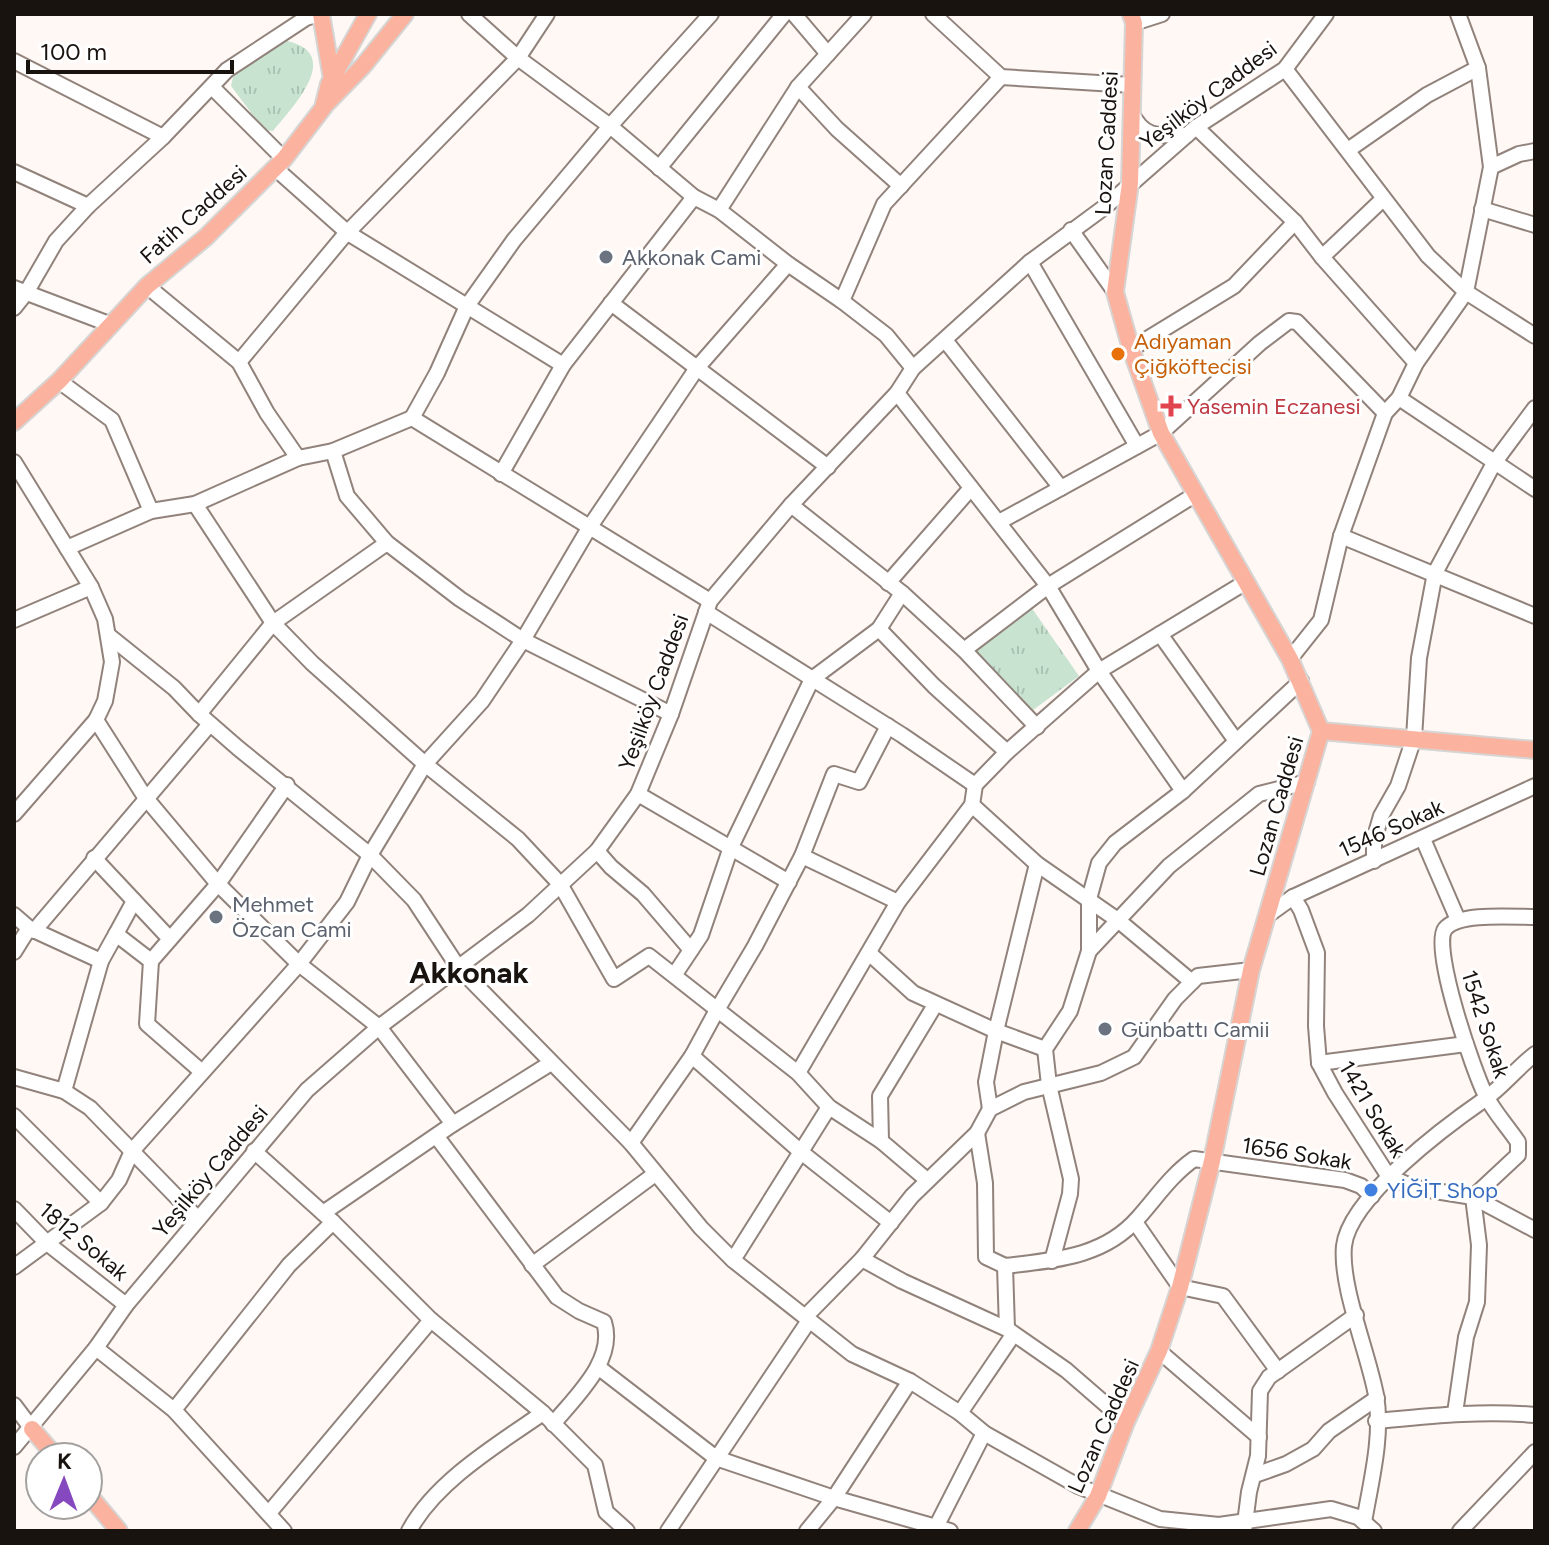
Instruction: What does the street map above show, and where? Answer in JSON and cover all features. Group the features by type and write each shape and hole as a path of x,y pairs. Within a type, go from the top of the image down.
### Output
{"main road":[{"path":"320,14 332,79"},
{"name":"Fatih Caddesi","path":"14,422 59,381 147,286 206,237 280,163 323,108 332,79 368,14"},
{"path":"323,108 363,66 399,16"},
{"name":"Lozan Caddesi","path":"1077,1531 1098,1496 1126,1422 1159,1351 1180,1287 1212,1161 1251,970 1321,731 1290,659 1161,433 1131,349 1115,292 1130,183 1132,18"},
{"path":"1321,731 1535,750"},
{"path":"32,1429 42,1441"},
{"path":"104,1513 119,1531"}],"street":[{"path":"14,308 20,290 56,241 227,70 306,18 320,14"},
{"path":"469,14 518,58 610,126 694,197 719,210 886,335 913,368"},
{"path":"239,362 348,233 518,58 547,14"},
{"path":"67,548 151,511 195,504 298,458 333,451 412,418 437,373 467,306 514,240 610,126 711,14"},
{"path":"659,168 784,14"},
{"path":"794,14 828,54"},
{"path":"719,210 798,87 864,14"},
{"path":"933,14 1001,77 1132,85"},
{"path":"1132,18 1162,14"},
{"name":"Yeşilköy Caddesi","path":"14,1447 96,1348 126,1305 307,1090 379,1027 528,915 597,851 638,794 671,714 708,606 791,505 897,393 913,368 1030,262 1106,206 1191,131 1285,69 1326,14"},
{"path":"1290,659 1321,620 1341,536 1385,413 1399,398 1416,363 1466,292 1491,167 1478,68 1458,14"},
{"path":"14,61 163,137"},
{"path":"1348,150 1427,95 1478,68"},
{"path":"1285,69 1428,256 1466,292 1535,336"},
{"path":"842,301 884,204 1001,77"},
{"path":"212,87 348,233 563,365"},
{"path":"798,87 837,129 901,186"},
{"path":"1132,114 1143,131 1156,134 1191,131 1295,222 1416,363"},
{"path":"1491,167 1519,154 1535,151"},
{"path":"14,172 88,206"},
{"path":"501,474 563,365 694,197"},
{"path":"1322,257 1383,199"},
{"path":"1482,209 1535,225"},
{"path":"1131,349 1234,286 1295,222"},
{"path":"1071,230 1115,292"},
{"path":"1030,262 1137,446"},
{"path":"14,1267 101,1203 119,1180 132,1151 299,964 347,902 370,855 425,764 482,701 523,640 589,528 697,368 788,264"},
{"path":"147,286 239,362 267,413 298,458"},
{"path":"20,290 109,324"},
{"path":"611,303 828,467"},
{"path":"999,522 1161,433 1260,343 1289,321 1297,322 1385,413"},
{"path":"945,340 1061,488"},
{"path":"59,381 112,420 151,511"},
{"path":"897,393 1048,586 1099,671 1183,791"},
{"path":"1399,398 1535,489"},
{"path":"1374,861 1374,840 1381,816 1398,786 1414,738 1419,658 1435,573 1494,463 1535,408"},
{"path":"412,418 589,528 975,785"},
{"path":"333,451 347,496 387,543 460,599 523,640 671,714"},
{"path":"14,462 91,587 105,619 112,662 105,701 96,720 14,814"},
{"path":"888,583 971,488"},
{"path":"964,650 1048,586 1196,494"},
{"path":"195,504 273,623 312,663 425,764 518,839 560,884 614,979 649,956 798,1073 829,1107 881,1141 927,1180"},
{"path":"791,505 902,593 964,650 1037,727"},
{"path":"1341,536 1535,616"},
{"path":"14,952 145,797 273,623 387,543"},
{"path":"798,1073 898,902 972,805 975,785 1007,752 1099,671 1246,582"},
{"path":"14,620 91,587"},
{"path":"675,974 701,935 731,847 812,679 879,629 902,593"},
{"path":"879,629 934,686 1007,752"},
{"path":"1160,634 1236,741"},
{"path":"108,635 174,688 204,719 370,855 414,900 458,967 631,1143 701,1228 733,1260 852,1354 910,1381 960,1413 984,1433 1098,1496 1160,1519 1246,1526 1331,1509 1358,1517 1369,1526"},
{"path":"1052,1261 1070,1194 1071,1179 1049,1085 1045,1049 1070,1011 1089,951 1089,899 1099,863 1115,843 1183,791 1301,681"},
{"path":"96,720 145,797 218,884 299,964 379,1027 453,1124"},
{"path":"631,1143 692,1056 755,946 802,856 834,774 859,782 888,726"},
{"path":"1089,951 1169,866 1259,794 1307,782"},
{"path":"202,1072 147,1024 151,961 218,884 287,785"},
{"name":"1546 Sokak","path":"1268,915 1293,897 1535,786"},
{"path":"638,794 789,882"},
{"path":"972,805 1037,864 1119,921 1192,982"},
{"path":"1423,839 1458,920 1535,917"},
{"path":"597,851 643,894 691,950"},
{"path":"802,856 898,902"},
{"path":"94,858 170,939"},
{"path":"990,1109 986,1082 1037,864"},
{"name":"1421 Sokak","path":"1293,897 1317,953 1319,1063 1389,1177 1359,1210 1344,1244 1346,1279 1377,1398 1369,1526"},
{"path":"64,1091 101,961 134,901"},
{"path":"14,915 31,930 101,961"},
{"name":"1542 Sokak","path":"1458,920 1445,929 1441,940 1446,974 1466,1044 1486,1098 1518,1142 1519,1148 1518,1155 1473,1197"},
{"path":"116,934 151,961"},
{"path":"869,953 913,993 996,1031 1045,1049"},
{"path":"668,1531 807,1319 862,1259 927,1180 977,1133 990,1109 1024,1092 1101,1073 1134,1057 1175,999 1198,976 1251,970"},
{"path":"881,1141 880,1096 935,1005"},
{"path":"1319,1063 1466,1044"},
{"path":"692,1056 801,1152 891,1223"},
{"path":"174,1410 328,1217 453,1124 551,1063"},
{"path":"1531,1063 1389,1177 1416,1188 1473,1197 1535,1230"},
{"path":"14,1077 64,1091 90,1108 198,1219"},
{"path":"733,1260 829,1107"},
{"path":"14,1116 101,1203"},
{"path":"977,1133 985,1183 986,1257 1005,1266 1067,1259 1097,1249 1135,1222 1178,1169 1194,1159 1212,1161"},
{"path":"409,1531 414,1520 450,1481 548,1418 598,1367 609,1337 604,1322 557,1297 437,1137"},
{"path":"254,1151 328,1217 431,1320 548,1418 595,1465 606,1512 627,1531"},
{"name":"1656 Sokak","path":"1212,1161 1345,1180 1361,1186 1372,1196"},
{"path":"532,1265 655,1174"},
{"path":"1455,1413 1466,1337 1477,1302 1479,1245 1473,1197"},
{"name":"1812 Sokak","path":"14,1209 47,1243 126,1305"},
{"path":"1135,1222 1180,1287 1223,1296 1278,1371"},
{"path":"862,1259 1010,1332 1066,1370 1126,1422"},
{"path":"960,1413 1010,1332 1005,1266"},
{"path":"1246,1526 1259,1437 1260,1391 1269,1377 1356,1315"},
{"path":"269,1513 431,1320"},
{"path":"96,1348 174,1410 284,1531"},
{"path":"1159,1351 1259,1437"},
{"path":"598,1367 716,1458 834,1498 940,1529 984,1433"},
{"path":"807,1531 834,1498 910,1381"},
{"path":"1255,1475 1286,1464 1313,1449 1329,1431 1377,1398"},
{"path":"14,1405 32,1429"},
{"path":"1376,1421 1455,1413 1535,1415"},
{"path":"1470,1528 1535,1452"}],"green space":[{"path":"287,41 304,48 312,57 313,69 309,82 292,108 273,131 264,130 231,86 233,77"},
{"path":"1029,604 1079,676 1029,713 969,652"}],"place":[{"name":"Akkonak Cami","path":"606,257"},
{"name":"Adıyaman Çiğköftecisi","path":"1118,354"},
{"name":"Yasemin Eczanesi","path":"1171,406"},
{"name":"Mehmet Özcan Cami","path":"216,917"},
{"name":"Günbattı Camii","path":"1105,1029"},
{"name":"YİĞİT Shop","path":"1371,1190"}],"district":[{"name":"Akkonak","path":"469,973"}]}
